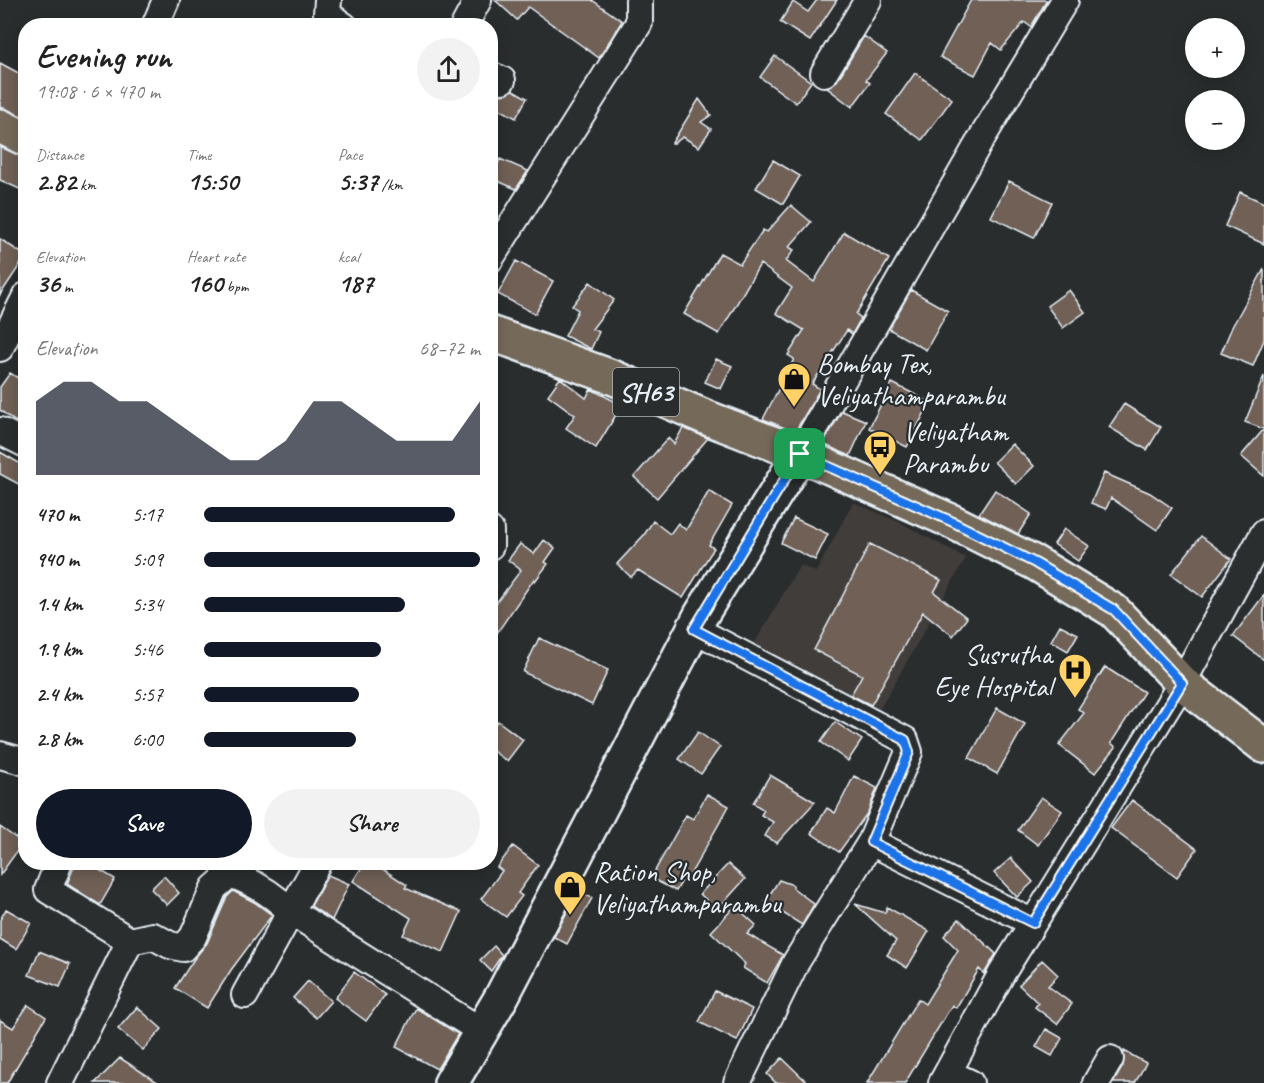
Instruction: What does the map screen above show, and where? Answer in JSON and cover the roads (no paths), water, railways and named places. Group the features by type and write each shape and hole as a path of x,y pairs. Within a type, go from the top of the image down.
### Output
{"main road":[{"path":"0,126 18,135"},
{"name":"SH63","path":"498,336 612,377 800,454 1035,563 1114,610 1182,683 1264,746"},
{"path":"451,1083 482,1031 694,629 800,454"}],"street":[{"path":"158,18 166,0"},
{"path":"328,0 327,14 333,18"},
{"path":"468,18 478,0"},
{"path":"498,246 639,23 639,0"},
{"path":"824,73 868,0"},
{"path":"800,454 980,141 1065,0"},
{"path":"2,338 18,310"},
{"path":"0,431 18,440"},
{"path":"953,1080 1002,973 1182,683 1264,533"},
{"path":"694,629 905,740 909,752 871,842 796,962 737,1083"},
{"path":"0,755 18,760"},
{"path":"871,842 1033,923"},
{"path":"56,870 48,890 130,941 153,936 170,945 183,948 193,937 214,888 230,874 277,897 290,911 482,1031"},
{"path":"245,995 313,870"},
{"path":"60,1083 130,941"},
{"path":"1096,1083 1110,1059"}],"place":[{"name":"Bombay Tex, Veliyathamparambu","path":"794,408"},
{"name":"Veliyatham Parambu","path":"880,476"},
{"name":"Susrutha Eye Hospital","path":"1075,699"},
{"name":"Ration Shop, Veliyathamparambu","path":"570,916"}]}
